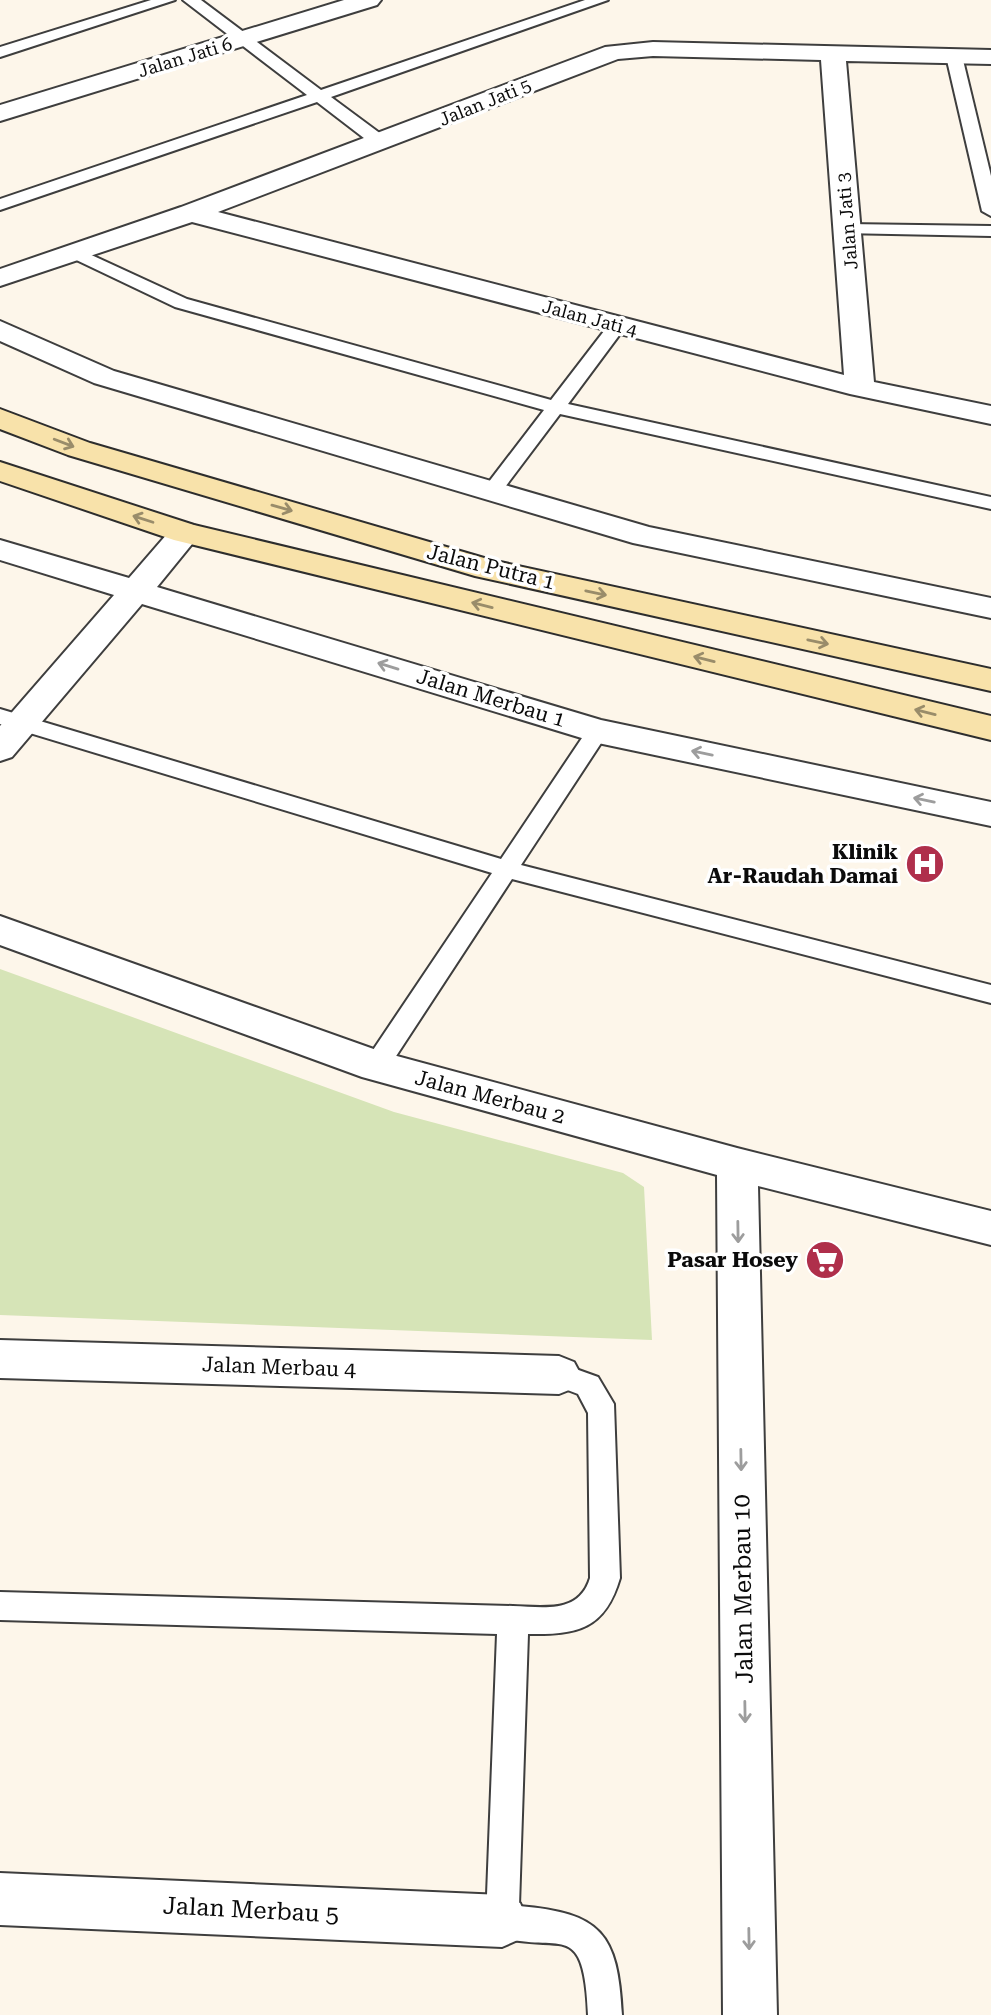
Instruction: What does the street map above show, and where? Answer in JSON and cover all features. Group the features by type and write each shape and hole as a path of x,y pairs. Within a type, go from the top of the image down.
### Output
{"main road":[{"name":"Jalan Putra 1","path":"0,418 79,449 486,569 991,680"},
{"name":"Jalan Putra 1","path":"0,471 185,533 991,728"}],"street":[{"name":"Jalan Jati 6","path":"0,113 369,0"},
{"name":"Jalan Jati 5","path":"0,278 191,213 614,52 653,49 991,57"},
{"name":"Jalan Jati 3","path":"833,54 860,388"},
{"name":"Jalan Jati 4","path":"191,213 860,388 991,415"},
{"path":"0,330 104,377 644,536 991,608"},
{"path":"0,749 11,719 137,589 185,533"},
{"name":"Jalan Merbau 1","path":"0,550 137,589 598,731 991,814"},
{"name":"Jalan Merbau 2","path":"0,930 376,1066 737,1164 991,1228"},
{"name":"Jalan Merbau 10","path":"737,1164 750,2015"},
{"name":"Jalan Merbau 4","path":"0,1359 559,1375"},
{"name":"Jalan Merbau 5","path":"0,1899 502,1921"}],"lane":[{"path":"0,52 167,0"},
{"path":"191,0 379,141"},
{"path":"0,205 600,0"},
{"path":"954,56 991,211"},
{"path":"847,229 991,231"},
{"path":"74,252 181,303 555,407 991,503"},
{"path":"492,491 617,326"},
{"path":"11,719 506,869 991,993"},
{"path":"376,1066 598,731"},
{"path":"0,1606 513,1620 576,1618 592,1609 602,1595 602,1413 599,1398 589,1385 575,1377 559,1375"},
{"path":"513,1620 502,1921 556,1926 575,1931 591,1943 601,1961 605,2015"}],"green space":[{"path":"0,969 394,1112 623,1173 644,1187 652,1340 0,1315"}],"place":[{"name":"Klinik Ar-Raudah Damai","path":"925,864"},
{"name":"Pasar Hosey","path":"825,1260"}]}
